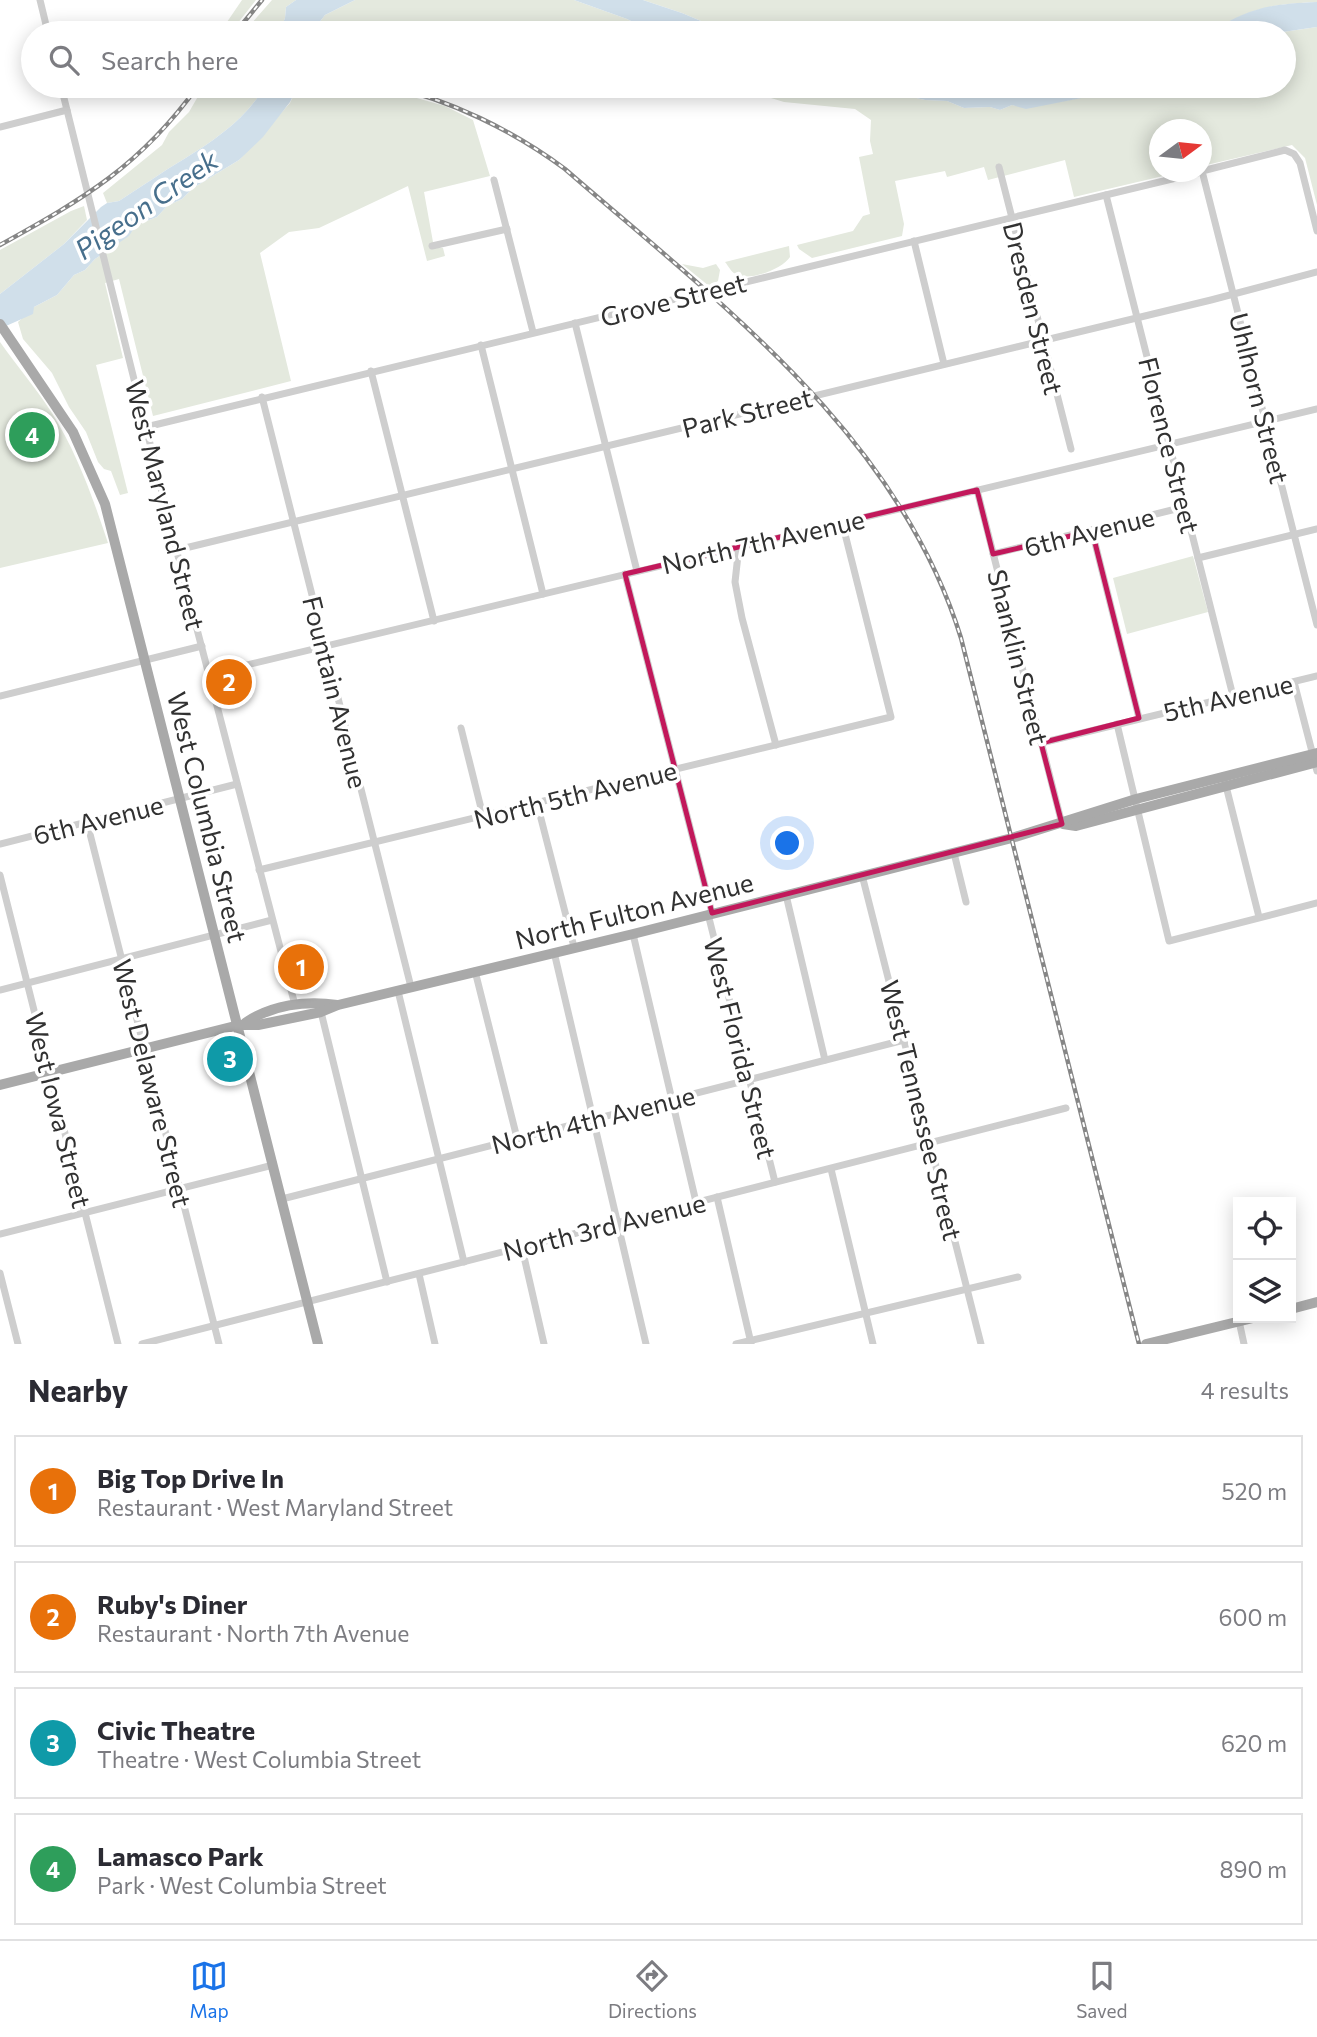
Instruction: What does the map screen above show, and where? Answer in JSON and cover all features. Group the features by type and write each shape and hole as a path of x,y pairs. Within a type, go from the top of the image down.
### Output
{"main road":[{"name":"West Columbia Street","path":"0,324 73,432 96,479 109,519 216,935 242,1024 273,1165 318,1344"},
{"name":"North Fulton Avenue","path":"242,1024 258,1025 321,1012 338,1005 954,853 1062,824 1074,818 1315,761"},
{"name":"North Fulton Avenue","path":"0,1085 242,1024 256,1016 295,1005 320,1002 338,1005"},
{"path":"1296,1308 1317,1302"},
{"path":"1146,1344 1233,1322"}],"street":[{"path":"40,0 45,21"},
{"name":"West Maryland Street","path":"64,98 295,1005"},
{"path":"0,127 67,110"},
{"name":"Grove Street","path":"1212,168 1288,150 1300,163 1317,231"},
{"name":"Dresden Street","path":"999,167 1071,449"},
{"path":"494,180 533,332"},
{"name":"Grove Street","path":"146,427 1157,182"},
{"name":"Uhlhorn Street","path":"1204,182 1317,625"},
{"name":"Florence Street","path":"1106,195 1233,696"},
{"path":"432,246 507,229"},
{"path":"914,241 944,364"},
{"name":"Park Street","path":"177,550 1138,318 1317,272"},
{"path":"575,323 637,571"},
{"path":"481,345 543,594"},
{"path":"371,371 434,621"},
{"name":"Fountain Avenue","path":"262,397 411,987"},
{"name":"North 7th Avenue","path":"209,674 1317,409"},
{"name":"Shanklin Street","path":"977,491 1062,824"},
{"name":"6th Avenue","path":"993,554 1184,507"},
{"name":"North 5th Avenue","path":"259,870 891,717 842,522"},
{"path":"1198,558 1317,529"},
{"path":"1041,743 1139,719 1092,530"},
{"path":"739,546 735,582 776,745"},
{"name":"West Florida Street","path":"625,574 775,1182"},
{"path":"0,696 202,646"},
{"name":"5th Avenue","path":"1139,719 1317,676"},
{"path":"1294,682 1315,761"},
{"path":"1116,724 1169,941 1317,904"},
{"path":"461,727 483,816"},
{"path":"1225,781 1259,917"},
{"name":"6th Avenue","path":"0,844 237,784"},
{"path":"537,803 574,947"},
{"name":"West Delaware Street","path":"87,822 219,1344"},
{"path":"954,853 966,902"},
{"name":"West Iowa Street","path":"0,875 118,1344"},
{"name":"West Tennessee Street","path":"862,875 981,1344"},
{"path":"786,895 825,1060"},
{"path":"0,990 272,920"},
{"path":"633,934 696,1202"},
{"path":"554,952 646,1344"},
{"path":"475,971 517,1138"},
{"path":"398,990 464,1262"},
{"path":"321,1012 387,1282"},
{"name":"North 4th Avenue","path":"282,1199 904,1040"},
{"name":"North 3rd Avenue","path":"142,1344 1066,1108"},
{"path":"0,1234 273,1165"},
{"path":"831,1169 873,1344"},
{"path":"717,1197 750,1342"},
{"path":"522,1248 544,1344"},
{"path":"0,1273 18,1344"},
{"path":"419,1274 435,1344"},
{"path":"736,1344 1018,1277"},
{"path":"1239,1323 1244,1344"}],"highlighted area":[{"path":"977,490 993,554 1092,531 1139,718 1041,743 1062,824 712,913 625,574"}],"shaded area":[{"path":"242,0 256,0 239,21 228,21"},
{"path":"272,0 296,0 286,7 284,21 254,21"},
{"path":"355,0 574,0 631,21 320,21 325,15"},
{"path":"643,0 1317,0 1260,9 1230,21 701,21"},
{"path":"1317,27 1317,205 1305,158 1292,145 1212,164 1212,119 1149,119 1149,179 1074,197 1065,160 988,180 984,167 947,177 945,171 895,181 904,224 902,236 812,258 797,245 853,231 863,216 870,214 859,157 873,154 870,141 871,120 855,109 784,102 771,98 916,98 947,101 964,108 990,107 1000,110 1012,105 1026,108 1080,98 1296,98 1296,30"},
{"path":"197,98 258,98 240,118 196,152 119,201 107,203 103,193 162,145 169,132 189,112"},
{"path":"292,98 417,98 445,106 473,120 490,176 424,192 433,242 437,247 443,248 445,256 427,261 408,186 319,228 289,232 260,253 291,381 153,416 119,279 105,283 123,358 96,365 128,493 120,495 111,471 104,469 98,462 86,432 69,407 52,373 23,339 18,322 34,307 57,295 74,275 85,270 95,259 128,236 136,225 157,217 167,206 182,199 193,188 239,160"},
{"path":"84,206 87,220 64,244 0,294 0,250"},
{"path":"789,246 790,257 786,261 773,270 758,275 737,275 725,262"},
{"path":"682,264 703,268 716,264 720,270 718,281 709,286"},
{"path":"0,342 61,428 84,476 108,543 0,568"},
{"path":"1193,556 1208,612 1127,634 1113,578"}],"water":[{"path":"296,0 355,0 325,15 320,21 284,21 286,7"},
{"path":"574,0 643,0 701,21 631,21"},
{"path":"1317,2 1317,27 1296,30 1296,21 1230,21 1260,9"},
{"name":"Pigeon Creek","path":"258,98 292,98 263,137 239,160 193,188 182,199 167,206 157,217 136,225 129,236 95,259 85,270 74,275 57,295 34,307 33,314 0,331 0,294 64,244 101,207 119,201 196,152 219,136"},
{"path":"916,98 1082,98 1026,109 1012,105 1000,110 990,107 964,108 947,101"}],"railway":[{"path":"245,21 262,0"},
{"path":"0,245 59,212 109,178 155,138 189,98"},
{"path":"431,98 503,129 545,155 683,270 797,377 849,435 894,498 932,565 961,638 1139,1344"}],"place":[{"name":"Lamasco Park","path":"32,435"},
{"name":"Ruby's Diner","path":"229,682"},
{"name":"Big Top Drive In","path":"301,967"},
{"name":"Civic Theatre","path":"230,1059"}]}
